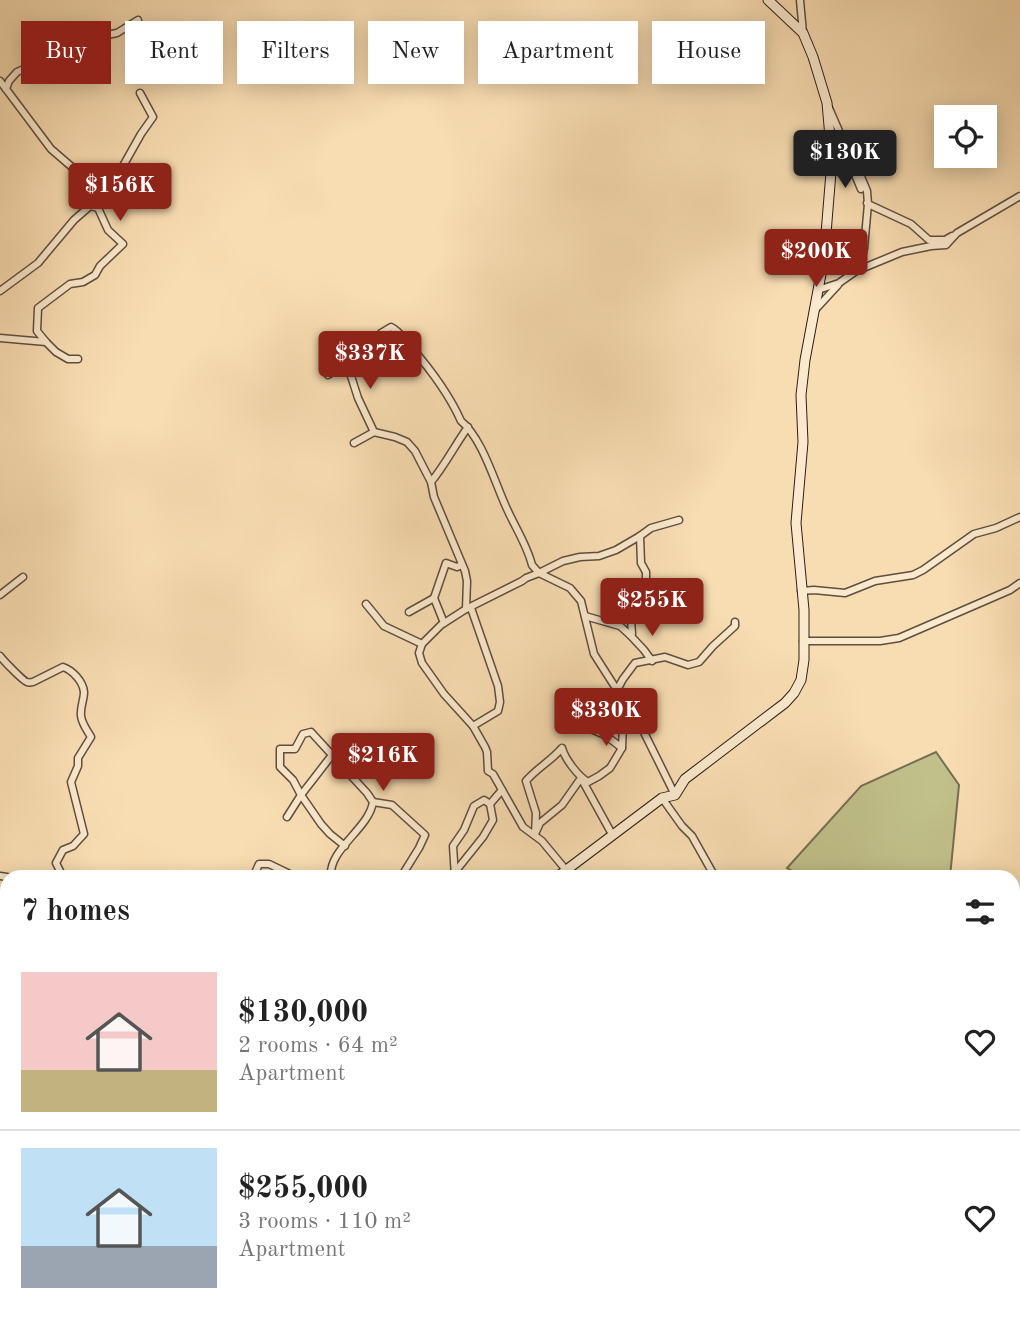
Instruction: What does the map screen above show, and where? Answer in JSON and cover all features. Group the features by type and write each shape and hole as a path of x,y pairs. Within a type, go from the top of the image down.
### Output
{"street":[{"path":"768,0 803,33"},
{"path":"800,0 803,33 827,103 867,191 868,204 860,267 839,283 814,312"},
{"path":"6,89 10,78 17,72 37,63 61,44 117,33 138,20"},
{"path":"0,81 51,149 80,174 90,196 90,206"},
{"path":"0,291 38,263 124,166 153,117 140,93"},
{"path":"679,520 651,528 616,550 563,561 526,578 444,623 422,644 419,653 422,663 444,694 473,726 487,752 488,771 493,774 523,827 535,834 566,870 662,798 675,795 685,779 785,703 801,680 804,610 796,523 803,442 801,395 824,258 832,160 827,103"},
{"path":"832,160 851,165 868,204 911,224 929,240 944,240 1020,196"},
{"path":"78,359 68,359 56,352 37,331 38,308 70,284 83,282 94,275 123,244 108,230 98,208 90,206"},
{"path":"856,271 902,252 946,245 957,233"},
{"path":"818,290 839,283"},
{"path":"328,375 359,356 391,327 396,329 435,376 492,470 532,565 539,573 577,594 594,654 617,690 630,704 675,795"},
{"path":"0,338 46,342"},
{"path":"344,366 351,376 374,432"},
{"path":"431,482 468,427"},
{"path":"354,443 374,432 407,442 415,450 431,482 434,497 467,581 468,609 498,686 498,710 473,726"},
{"path":"802,591 852,592 875,581 913,575 974,534 1020,517"},
{"path":"629,635 632,634 631,619 640,601 646,578 641,563 640,536"},
{"path":"444,623 434,598 446,563 462,565"},
{"path":"0,594 23,577"},
{"path":"803,641 880,641 899,638 1010,590 1020,583"},
{"path":"409,612 434,598"},
{"path":"366,604 384,626 422,644"},
{"path":"585,616 620,626 652,661"},
{"path":"617,690 635,663 666,657 688,665 699,662 735,626 735,622"},
{"path":"0,656 22,681 33,682 68,667 84,689 81,717 91,737 78,758 78,766 71,782 85,834 74,846 63,850 56,863 60,870"},
{"path":"581,778 588,782 610,768 622,748 623,725 630,704"},
{"path":"567,717 580,727 605,736 622,748"},
{"path":"345,846 321,824 293,780 280,766 280,749 295,748 303,734 311,732 373,802 392,806 425,835 405,870"},
{"path":"535,834 536,813 526,781 543,765 553,760 562,748 613,835"},
{"path":"287,817 301,794 332,755 349,752"},
{"path":"535,834 540,823 562,805 581,778"},
{"path":"458,870 484,837 493,820 491,804 502,790"},
{"path":"662,798 692,836 711,870"},
{"path":"455,870 453,846 464,830 474,806 484,800 491,804"},
{"path":"330,870 333,862 369,813 373,802"},
{"path":"256,870 259,864 269,864 276,870"}],"shaded area":[{"path":"936,752 959,785 951,870 787,868 861,786"}]}
